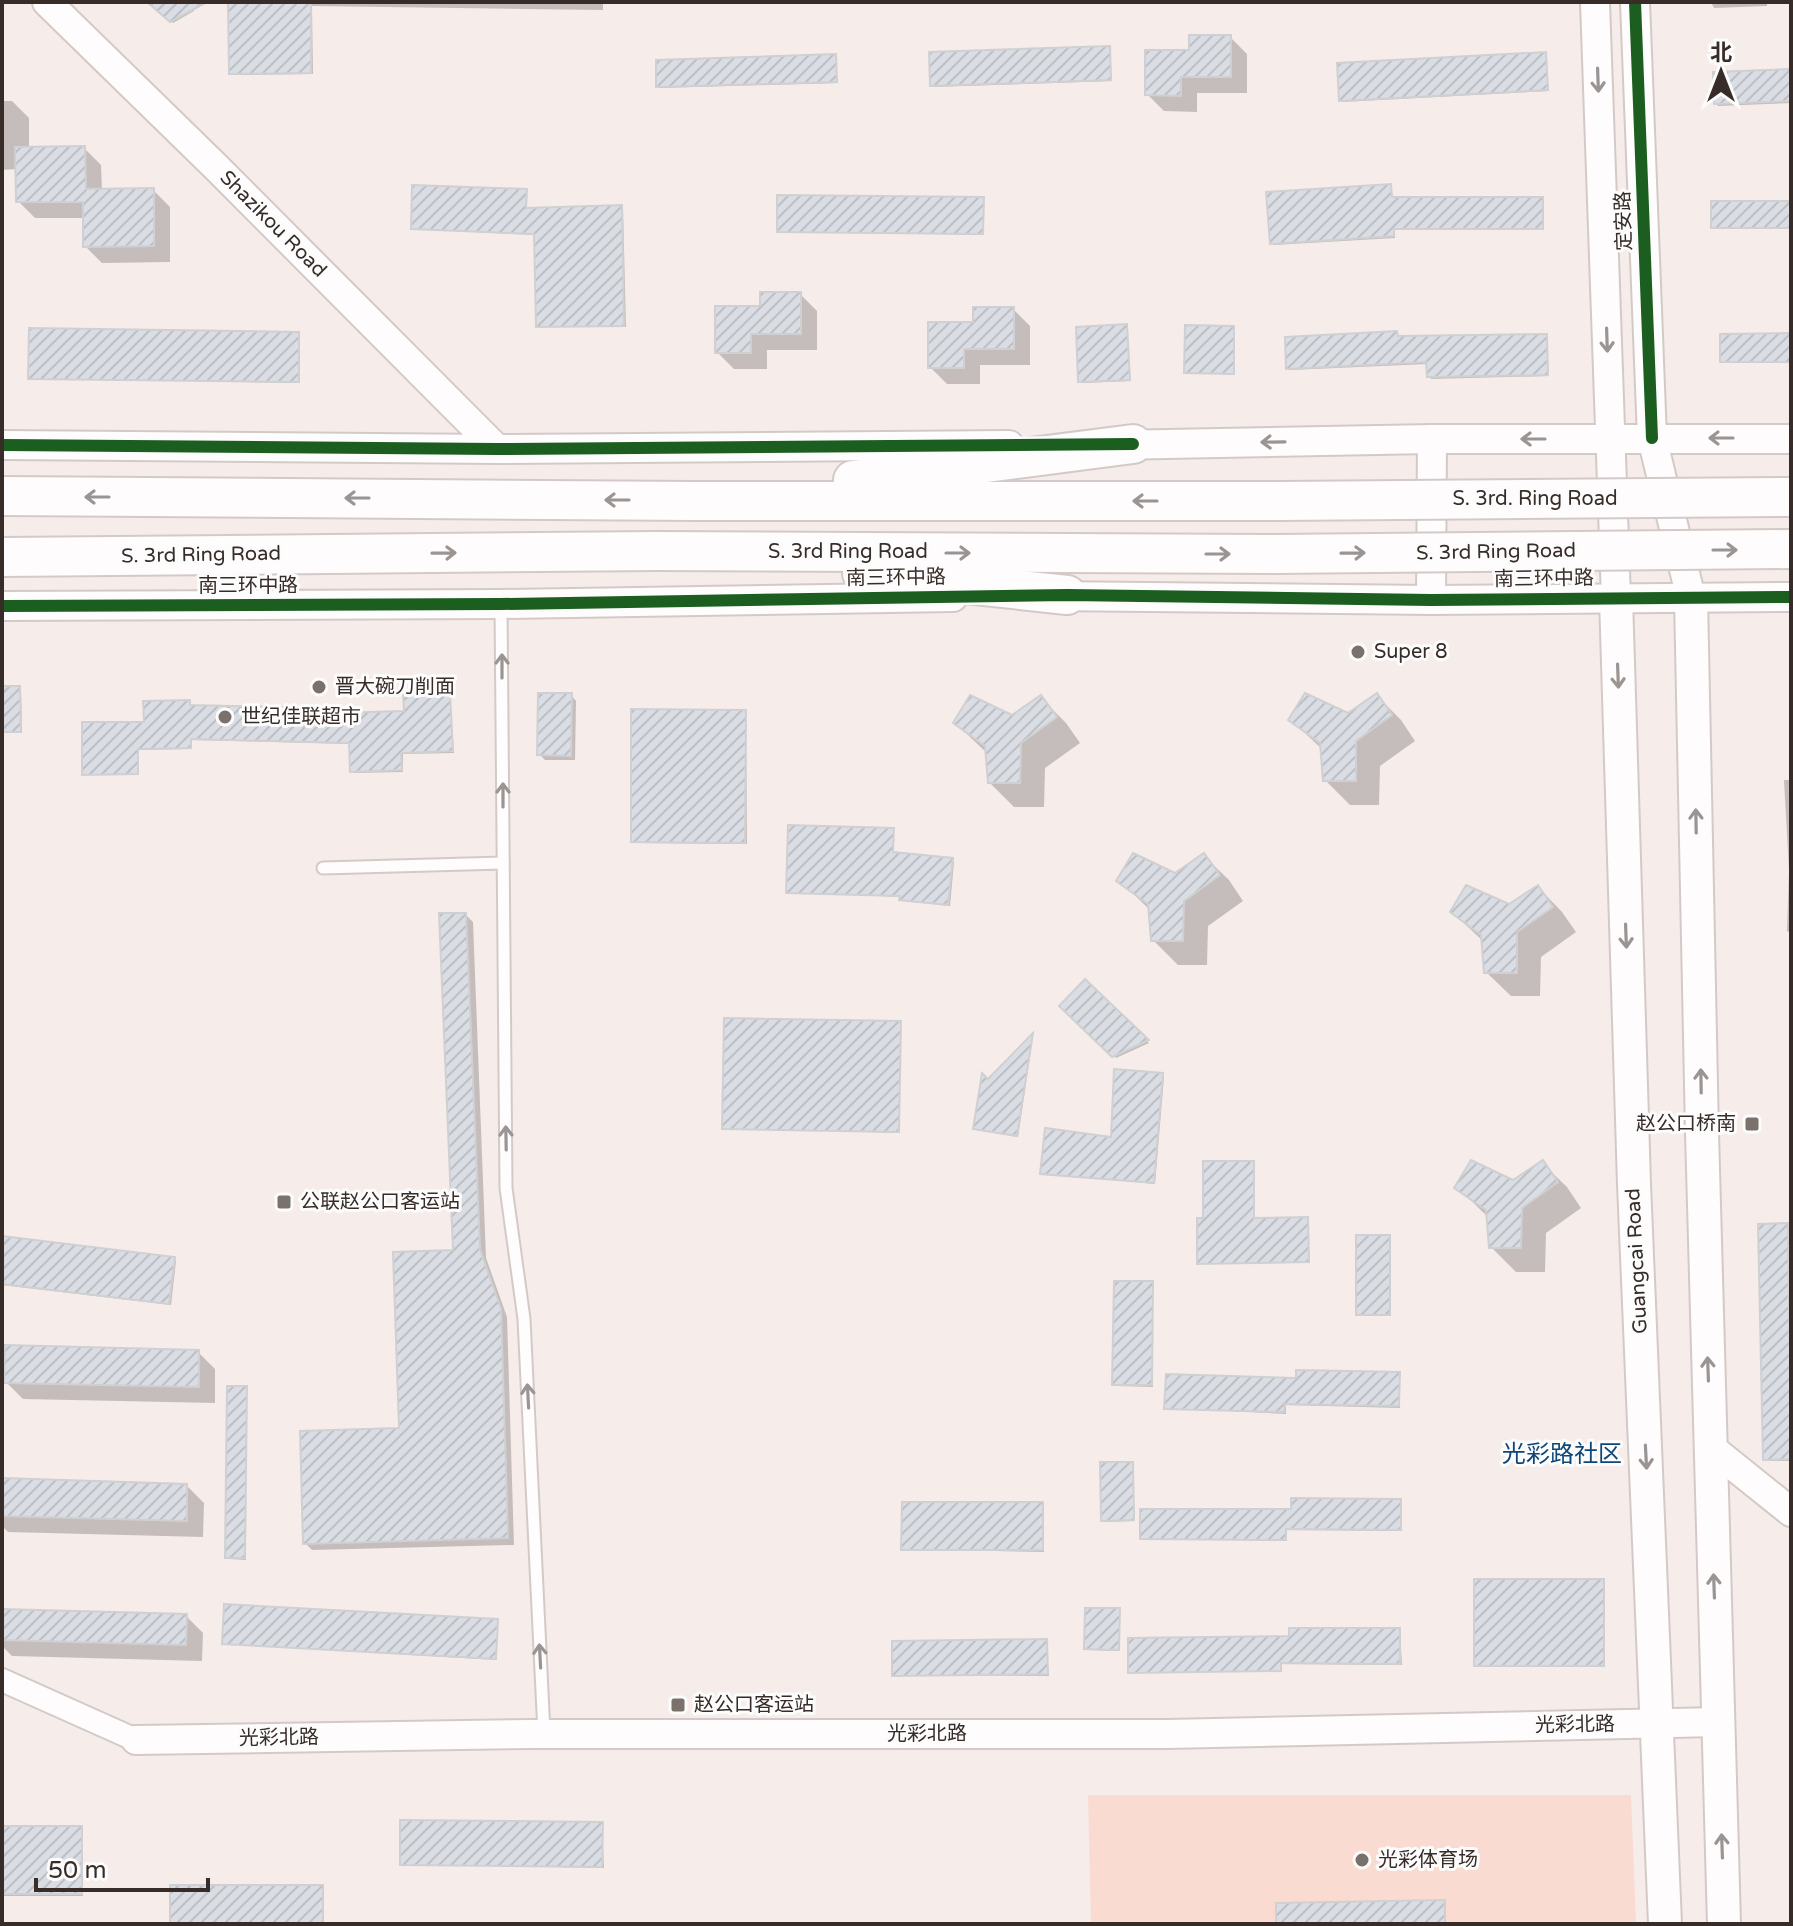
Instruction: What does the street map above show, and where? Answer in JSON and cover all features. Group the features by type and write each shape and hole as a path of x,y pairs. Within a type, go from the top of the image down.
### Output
{"highway":[{"path":"2,496 695,501 1133,444"},
{"name":"S. 3rd. Ring Road","path":"695,501 1791,497"},
{"name":"S. 3rd Ring Road","path":"2,557 656,551 1275,554 1791,549"},
{"path":"656,551 1067,595"}],"main road":[{"name":"Guangcai Road","path":"1616,598 1633,1168 1665,1924"},
{"path":"1691,598 1724,1924"}],"street":[{"name":"Shazikou Road","path":"47,2 497,449"},
{"name":"定安路","path":"1595,2 1616,598"},
{"name":"定安路","path":"1635,2 1652,438 1691,598"},
{"path":"2,445 497,449 1432,439 1791,439"},
{"path":"1431,600 1432,439"},
{"name":"南三环中路","path":"2,606 501,604 1067,595 1431,600 1791,597"},
{"path":"1710,1447 1791,1512"},
{"path":"2,1680 136,1740"},
{"name":"光彩北路","path":"136,1740 544,1734 1167,1734 1718,1722"}],"lane":[{"path":"501,604 506,1188 524,1319 544,1734"},
{"path":"323,868 503,863"}],"shaded area":[{"name":"光彩体育场","path":"1088,1795 1631,1795 1636,1924 1091,1924"}],"building":[{"path":"147,2 207,2 170,22"},
{"path":"228,2 311,2 311,73 229,74"},
{"path":"1189,35 1231,35 1231,77 1181,77 1181,96 1145,95 1145,50 1189,50"},
{"path":"1110,46 1111,80 930,86 929,52"},
{"path":"1546,52 1548,90 1339,101 1337,63"},
{"path":"836,54 837,82 656,87 656,60"},
{"path":"1791,69 1791,101 1714,104 1713,72"},
{"path":"85,146 86,189 154,188 154,246 83,247 83,202 16,202 15,147"},
{"path":"1391,184 1392,197 1543,197 1543,229 1394,229 1394,236 1270,244 1266,192"},
{"path":"412,185 527,189 526,208 622,205 624,326 536,327 534,234 411,229"},
{"path":"777,195 984,197 983,234 777,232"},
{"path":"1711,201 1791,201 1791,228 1711,228"},
{"path":"760,292 801,292 801,334 751,334 751,353 715,353 715,306 760,306"},
{"path":"973,307 1014,307 1014,349 964,349 964,368 928,368 928,322 973,322"},
{"path":"1127,324 1130,380 1078,382 1076,327"},
{"path":"1185,325 1234,326 1234,374 1184,373"},
{"path":"29,328 299,332 299,382 28,379"},
{"path":"1397,331 1398,336 1547,334 1548,375 1427,377 1426,362 1286,369 1285,337"},
{"path":"1791,333 1791,362 1720,362 1720,334"},
{"path":"2,686 20,686 21,732 2,732"},
{"path":"450,693 453,751 401,753 402,770 350,772 349,743 191,739 191,748 138,749 138,774 82,775 82,722 144,722 143,701 190,700 190,705 333,708 332,713 404,711 403,694"},
{"path":"538,693 572,693 571,756 537,755"},
{"path":"1305,693 1348,713 1377,693 1392,715 1356,741 1356,781 1323,781 1320,743 1288,720"},
{"path":"970,695 1012,715 1041,695 1057,717 1021,743 1020,783 988,783 985,746 953,723"},
{"path":"631,709 746,710 745,843 631,842"},
{"path":"788,825 894,828 893,852 953,858 948,905 899,900 900,896 786,893"},
{"path":"1133,853 1175,873 1204,853 1220,875 1184,901 1183,941 1151,941 1148,904 1116,881"},
{"path":"1466,885 1509,904 1538,885 1553,907 1517,932 1517,973 1484,973 1481,935 1450,912"},
{"path":"439,913 466,913 480,1249 501,1309 508,1538 303,1544 300,1431 399,1428 393,1252 453,1250"},
{"path":"1085,979 1149,1040 1112,1057 1059,1006"},
{"path":"724,1018 901,1021 899,1132 722,1129"},
{"path":"1033,1033 1017,1136 973,1129 982,1073 988,1079"},
{"path":"1114,1069 1163,1073 1154,1183 1040,1174 1045,1128 1111,1137"},
{"path":"1471,1160 1513,1180 1543,1160 1558,1182 1522,1208 1521,1248 1489,1248 1486,1210 1454,1188"},
{"path":"1203,1161 1254,1161 1254,1218 1308,1217 1309,1262 1197,1264 1197,1218 1203,1218"},
{"path":"1788,1223 1791,1459 1763,1460 1758,1224"},
{"path":"1356,1235 1390,1235 1390,1315 1356,1315"},
{"path":"2,1236 175,1257 169,1304 2,1284"},
{"path":"1114,1281 1153,1281 1152,1385 1112,1385"},
{"path":"5,1345 199,1350 199,1387 4,1383"},
{"path":"1296,1370 1400,1372 1399,1406 1285,1404 1284,1412 1164,1409 1166,1374 1296,1378"},
{"path":"227,1386 247,1386 245,1558 225,1558"},
{"path":"1100,1462 1133,1462 1134,1520 1101,1521"},
{"path":"2,1478 187,1484 187,1521 2,1516"},
{"path":"1291,1498 1401,1499 1401,1530 1286,1529 1286,1540 1140,1539 1140,1509 1291,1509"},
{"path":"902,1502 1043,1502 1043,1550 901,1550"},
{"path":"1474,1579 1604,1579 1604,1666 1474,1666"},
{"path":"224,1604 498,1619 496,1659 222,1644"},
{"path":"1085,1608 1120,1608 1119,1650 1084,1649"},
{"path":"2,1609 187,1614 186,1645 2,1640"},
{"path":"1289,1628 1400,1628 1400,1664 1281,1663 1281,1671 1128,1673 1128,1638 1289,1636"},
{"path":"1047,1639 1048,1674 892,1676 892,1641"},
{"path":"400,1820 603,1822 602,1867 400,1865"},
{"path":"2,1826 82,1826 82,1894 2,1894"},
{"path":"170,1885 323,1885 323,1924 170,1924"},
{"path":"1445,1900 1445,1924 1276,1924 1276,1903"}],"cycle path":[{"path":"1635,2 1652,438"},
{"path":"2,445 497,449 1133,444"},
{"path":"2,606 501,604 1067,595 1431,600 1791,597"}],"place":[{"name":"Super 8","path":"1358,652"},
{"name":"晋大碗刀削面","path":"319,687"},
{"name":"世纪佳联超市","path":"225,717"},
{"name":"赵公口桥南","path":"1752,1124"},
{"name":"公联赵公口客运站","path":"284,1202"},
{"name":"赵公口客运站","path":"678,1705"},
{"name":"光彩体育场","path":"1362,1860"}],"district":[{"name":"光彩路社区","path":"1562,1454"}]}
